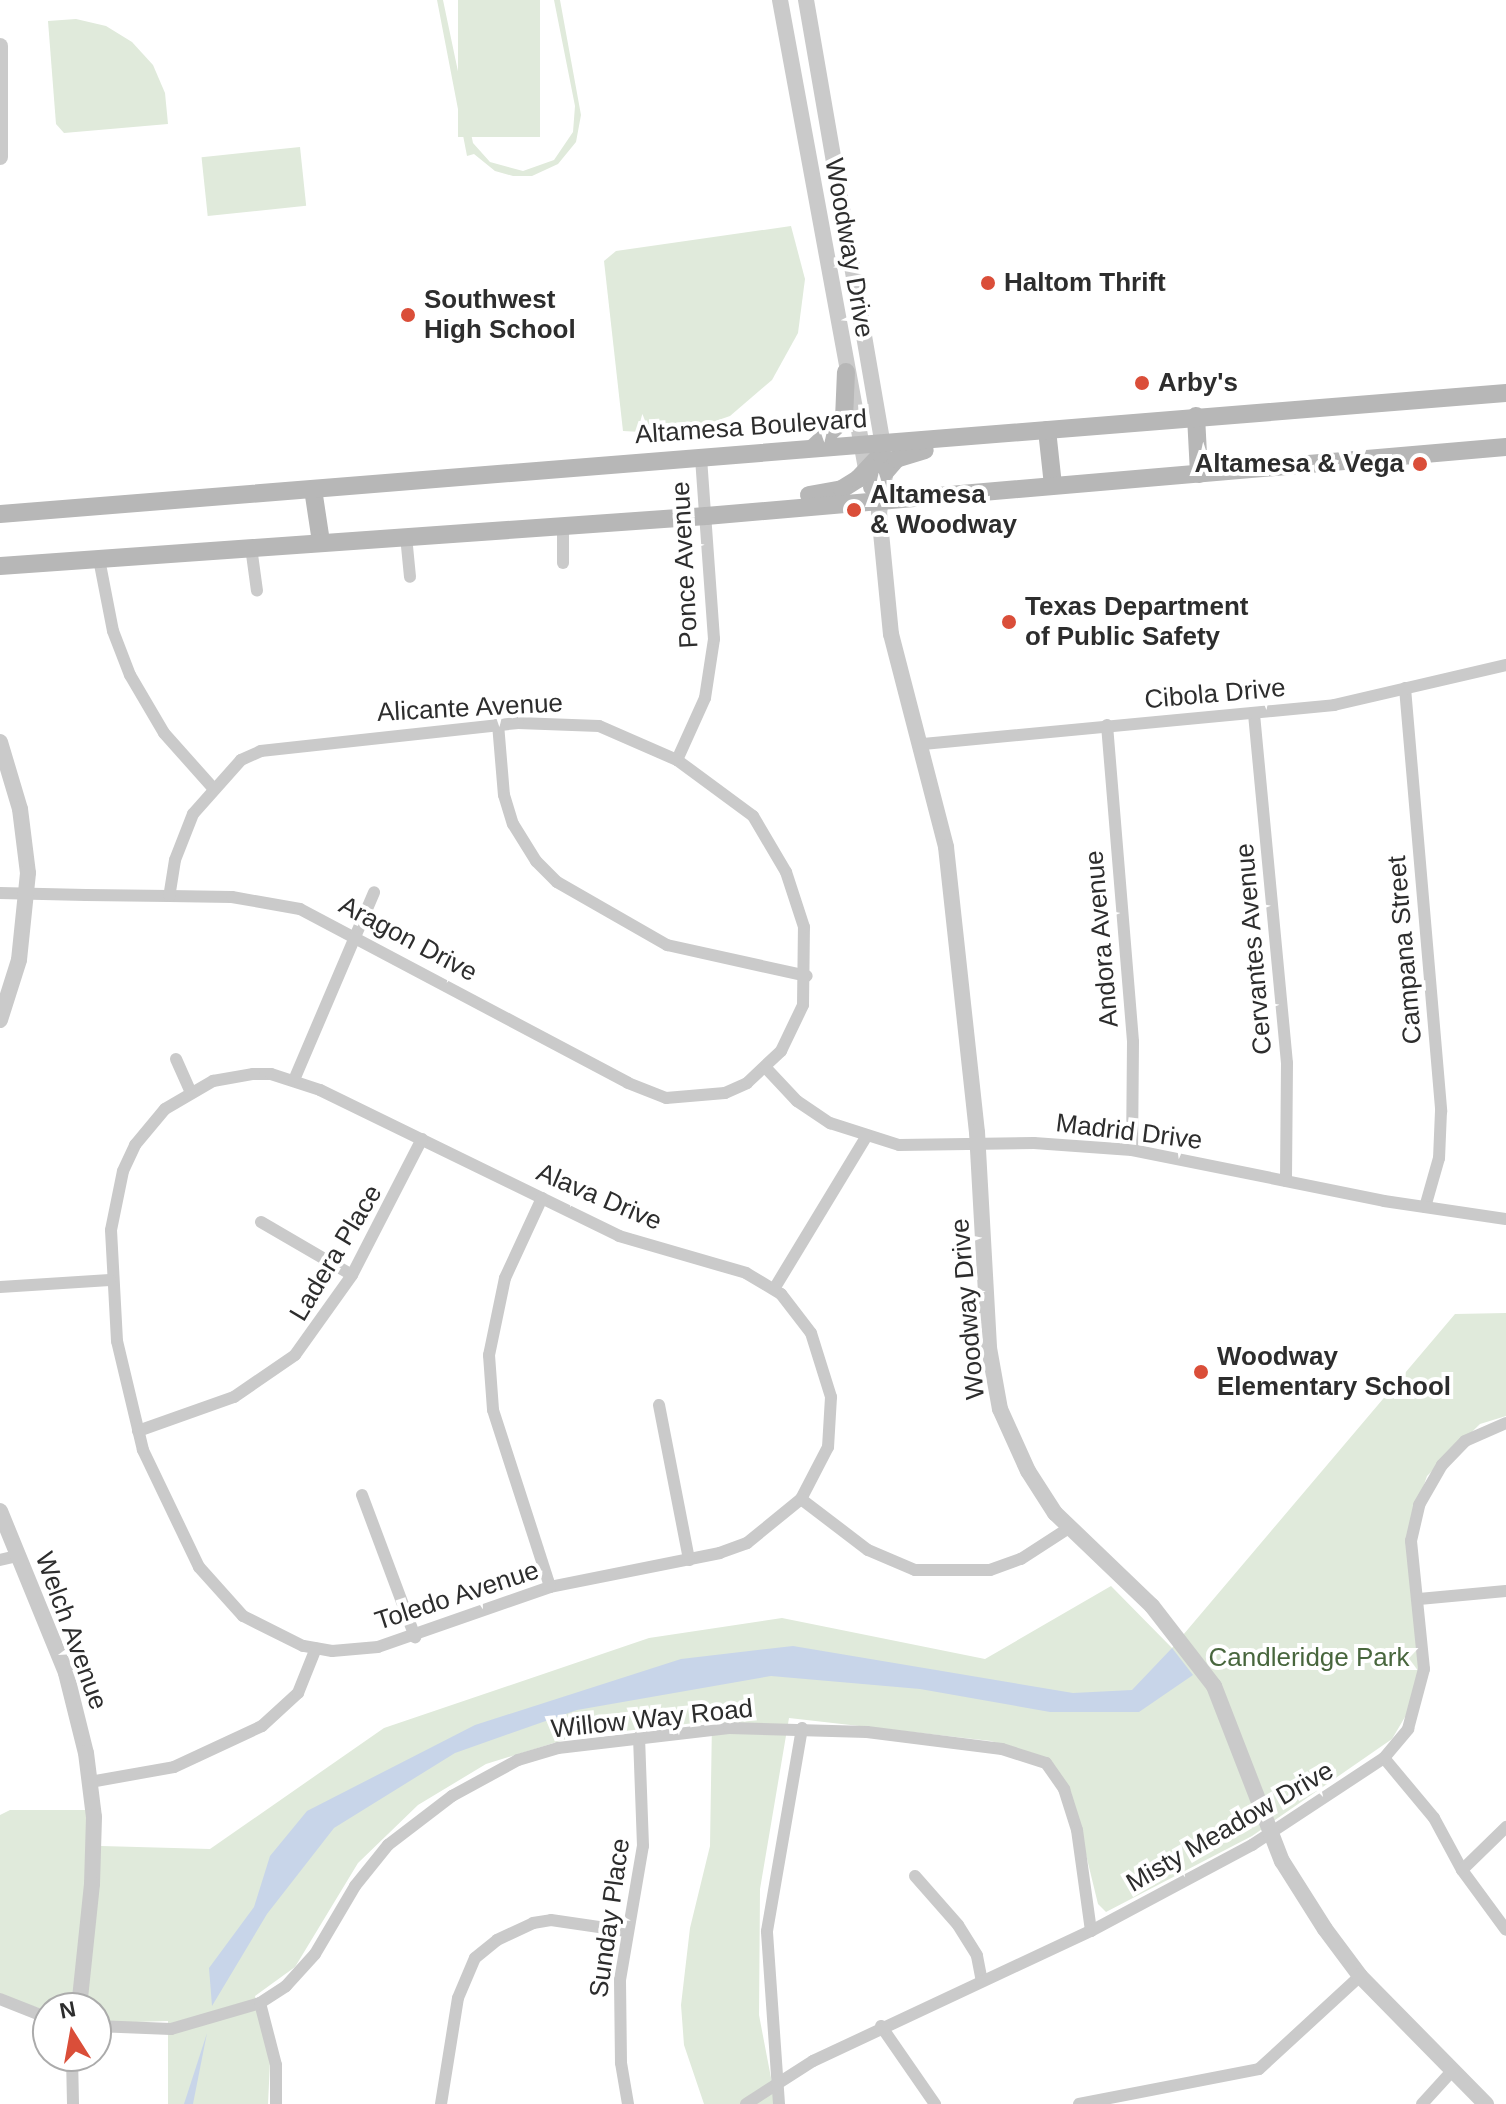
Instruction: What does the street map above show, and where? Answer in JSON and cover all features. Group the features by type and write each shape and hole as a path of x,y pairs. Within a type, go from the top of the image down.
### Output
{"main road":[{"path":"811,449 828,439 844,419 846,372"},
{"name":"Altamesa Boulevard","path":"0,514 1506,393"},
{"path":"1196,416 1199,474"},
{"path":"1047,430 1053,485"},
{"path":"1423,454 1442,445 1506,434"},
{"path":"0,566 750,511 876,482 907,453 994,435"},
{"path":"876,482 883,444"},
{"path":"750,511 764,500 876,482 1053,485 1506,447"},
{"path":"313,489 321,542"},
{"path":"0,524 36,511"}],"street":[{"name":"Woodway Drive","path":"780,0 860,445 876,482 891,634 923,744 946,847 978,1146 989,1348 998,1400 1028,1471 1069,1528 1187,1644 1214,1686 1282,1861 1360,1976 1486,2104"},
{"name":"Woodway Drive","path":"806,0 883,444"},
{"path":"0,46 0,157"},
{"path":"836,319 863,315"},
{"name":"Ponce Avenue","path":"677,760 696,723 710,672 713,598 701,457"},
{"path":"563,525 563,563"},
{"path":"406,536 410,577"},
{"path":"251,547 257,591"},
{"path":"99,559 113,631 130,675 164,733 213,788"},
{"name":"Cibola Drive","path":"923,744 1334,705 1506,665"},
{"name":"Campana Street","path":"1405,688 1441,1111 1439,1158 1425,1207"},
{"name":"Cervantes Avenue","path":"1254,714 1287,1063 1286,1181"},
{"path":"498,724 504,795 513,824 536,861 557,882 667,945 807,976"},
{"name":"Alicante Avenue","path":"169,896 185,828 213,788 241,760 282,746 498,724 599,726 677,760 733,796 767,838 797,902 807,976 795,1029 766,1068"},
{"name":"Andora Avenue","path":"1107,725 1133,1042 1132,1150"},
{"path":"0,742 25,831 28,894 19,960 0,1020"},
{"path":"294,1080 374,892"},
{"name":"Aragon Drive","path":"0,893 271,901 355,934 648,1092 688,1099 725,1093 766,1068"},
{"path":"176,1059 191,1092"},
{"name":"Madrid Drive","path":"766,1068 812,1112 866,1137 911,1146 1034,1143 1132,1150 1425,1207 1506,1219"},
{"name":"Alava Drive","path":"110,1280 111,1230 123,1171 148,1127 191,1092 213,1081 242,1075 271,1074 294,1080 619,1236 746,1273 774,1289 811,1333 831,1397 828,1447 801,1499"},
{"path":"774,1289 866,1137"},
{"name":"Ladera Place","path":"138,1431 199,1413 263,1381 317,1330 352,1275 422,1139"},
{"path":"542,1198 505,1278 494,1319 489,1368 493,1410 550,1587"},
{"path":"261,1222 352,1275"},
{"path":"0,1287 110,1280"},
{"name":"Toledo Avenue","path":"110,1280 138,1431 154,1478 193,1554 224,1598 243,1616 279,1637 316,1648 378,1647 415,1637 550,1587 689,1560 747,1543 801,1499"},
{"path":"659,1405 689,1560"},
{"name":"Misty Meadow Drive","path":"746,2104 774,2084 881,2026 1091,1931 1271,1834 1384,1758 1408,1729 1418,1706 1424,1669 1411,1541 1419,1505 1442,1465 1465,1441 1506,1423"},
{"path":"362,1495 415,1637"},
{"path":"801,1499 868,1550 915,1570 990,1570 1021,1559 1069,1528"},
{"name":"Welch Avenue","path":"0,1511 66,1673 90,1782 92,1884 81,1992"},
{"path":"0,1560 18,1556"},
{"path":"1419,1599 1506,1591"},
{"path":"90,1782 174,1767 262,1726 298,1693 316,1648"},
{"path":"779,2104 774,2084 767,1931 802,1728"},
{"name":"Willow Way Road","path":"112,2027 171,2029 260,2003 298,1975 369,1866 416,1820 518,1760 639,1737 802,1728 1002,1749 1046,1763 1064,1789 1077,1830 1091,1931"},
{"name":"Sunday Place","path":"628,2104 619,2027 626,1931 644,1831 639,1737"},
{"path":"1384,1758 1434,1818 1462,1870 1506,1930"},
{"path":"1462,1870 1506,1827"},
{"path":"915,1876 958,1925 977,1956 982,1981"},
{"path":"441,2104 458,1998 475,1958 497,1940 533,1923 551,1920 626,1931"},
{"path":"1079,2104 1259,2069 1360,1976"},
{"path":"0,1999 32,2012"},
{"path":"260,2003 276,2065 276,2104"},
{"path":"881,2026 935,2104"},
{"path":"1422,2104 1452,2071"},
{"path":"72,2072 73,2104"}],"green space":[{"path":"437,0 443,0 473,143 490,162 523,171 554,160 573,132 575,106 554,0 560,0 581,115 576,142 558,164 532,176 513,176 495,171 474,154 467,156"},
{"path":"458,0 540,0 540,137 458,137"},
{"path":"76,19 106,26 132,42 153,65 165,93 168,124 64,133 56,124 48,21"},
{"path":"300,147 306,206 208,216 202,157"},
{"path":"791,226 805,279 798,333 772,380 730,416 678,434 623,431 604,261 616,251"},
{"name":"Candleridge Park","path":"1506,1313 1506,1416 1480,1424 1427,1476 1409,1530 1422,1667 1415,1700 1392,1739 1252,1836 1106,1912 1098,1904 1071,1793 1033,1754 991,1741 789,1718 760,1889 759,2015 776,2104 704,2104 684,2045 681,2005 690,1928 710,1846 712,1721 573,1737 486,1764 418,1805 358,1863 295,1967 255,1996 270,2062 268,2104 168,2104 168,2021 112,2023 112,1992 32,1992 32,2006 0,1996 0,1815 10,1810 98,1810 101,1846 210,1849 384,1728 649,1638 782,1618 985,1659 1111,1586 1172,1648 1455,1314"}],"water":[{"path":"793,1646 1073,1693 1132,1690 1172,1648 1193,1675 1139,1712 1050,1712 920,1689 771,1676 577,1710 455,1753 334,1828 267,1914 212,2006 209,1968 254,1907 270,1856 307,1811 475,1725 681,1659"},
{"path":"207,2033 193,2104 184,2104"}],"place":[{"name":"Haltom Thrift","path":"988,283"},
{"name":"Southwest High School","path":"408,315"},
{"name":"Arby's","path":"1142,383"},
{"name":"Altamesa & Vega","path":"1420,464"},
{"name":"Altamesa & Woodway","path":"854,510"},
{"name":"Texas Department of Public Safety","path":"1009,622"},
{"name":"Woodway Elementary School","path":"1201,1372"}]}
